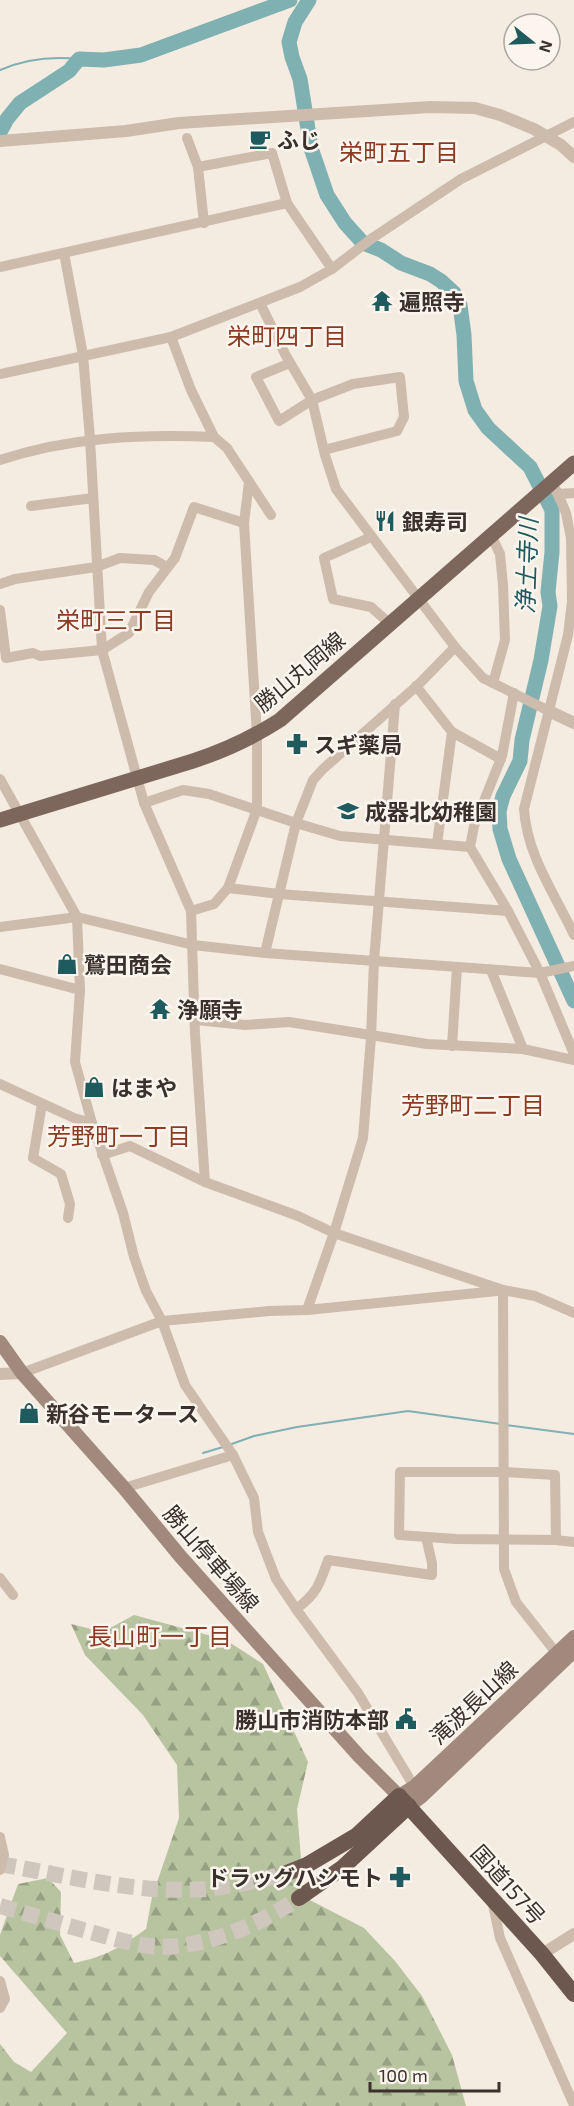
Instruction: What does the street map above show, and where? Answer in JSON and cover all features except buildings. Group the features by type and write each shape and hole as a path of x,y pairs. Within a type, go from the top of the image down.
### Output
{"highway":[{"path":"287,1873 307,1865 356,1836 411,1796"},
{"path":"300,1898 342,1868 411,1796"},
{"name":"国道157号","path":"411,1796 492,1900 542,1954 574,1994"}],"main road":[{"name":"勝山丸岡線","path":"0,820 217,753 257,735 280,720 491,535 518,513 555,489 574,463"},
{"name":"勝山停車場線","path":"0,1342 22,1372 188,1565 359,1756 411,1796"},
{"name":"滝波長山線","path":"411,1796 560,1657 574,1637"},
{"name":"滝波長山線","path":"560,1657 574,1651"}],"street":[{"path":"0,141 126,131 179,123 430,107 475,108 518,121 546,136 574,157"},
{"path":"0,374 171,337 300,287 461,179 574,122"},
{"path":"187,138 198,167 204,223"},
{"path":"198,167 272,153 287,203 334,266"},
{"path":"0,267 287,203"},
{"path":"64,253 83,355 102,650 144,803 191,911 201,1148 205,1182"},
{"path":"260,303 290,363 312,400 336,489 371,537 455,647 483,678 574,723"},
{"path":"171,337 191,390 214,437 227,448 271,515"},
{"path":"290,363 256,377 279,421 312,400 353,384 400,377 404,417 397,430 324,450"},
{"path":"0,460 33,449 90,439 167,435 214,437"},
{"path":"191,911 214,904 228,888 257,808 257,735 244,523 249,482"},
{"path":"555,489 574,493"},
{"path":"555,489 566,513 571,538 572,601 568,635 524,809 525,825 539,868 574,935"},
{"path":"31,506 93,498"},
{"path":"0,610 6,658 33,653 40,656 102,650 129,633 148,592 176,558 194,507 244,523"},
{"path":"491,535 500,554 505,640 493,683"},
{"path":"371,537 324,558 333,599 371,607 389,623"},
{"path":"0,584 15,579 96,567 120,558 154,560 167,567"},
{"path":"266,953 296,823 313,780 416,686 455,647"},
{"path":"416,686 452,732 501,759"},
{"path":"516,695 501,759 474,826 470,848 543,972 574,1054"},
{"path":"307,1311 363,1138 374,961 386,840 395,704"},
{"path":"437,844 452,732"},
{"path":"0,779 77,917 80,990 75,1062 92,1123 123,1213 134,1257 146,1291 162,1321 185,1385 233,1455 254,1498 258,1532 276,1579 358,1693 411,1796"},
{"path":"144,803 183,790 209,794 257,808 340,836 470,848"},
{"path":"228,888 279,894 508,911"},
{"path":"0,927 77,917 193,945 266,953 543,972 574,966"},
{"path":"452,1046 458,967"},
{"path":"0,969 80,990"},
{"path":"491,969 523,1049"},
{"path":"196,1020 245,1025 289,1022 371,1037 452,1046 523,1049 574,1060"},
{"path":"0,1084 42,1104 92,1123"},
{"path":"42,1104 33,1158 61,1174 70,1204 68,1218"},
{"path":"102,1155 130,1146 205,1182 298,1215 334,1233 503,1290 535,1296 574,1313"},
{"path":"0,1374 22,1372 162,1321 269,1311 307,1311 503,1290"},
{"path":"503,1290 504,1569 516,1602 560,1657"},
{"path":"124,1488 233,1455"},
{"path":"556,1540 555,1475 504,1472 400,1472 399,1535 574,1542"},
{"path":"296,1609 309,1600 317,1590 328,1560 432,1575 432,1563 426,1537"},
{"path":"0,1578 13,1595"},
{"path":"0,1837 4,1855 0,1870"},
{"path":"492,1900 500,1938 574,2104"},
{"path":"542,1954 574,1934"},
{"path":"0,1981 5,1999 0,2008"}],"green space":[{"path":"134,1615 226,1640 263,1664 308,1762 297,1809 304,1897 364,1928 395,1961 422,1996 452,2055 466,2106 0,2106 0,2044 14,2062 31,2072 67,2033 0,1956 0,1935 18,1884 48,1878 61,1892 60,1935 74,1963 104,1954 146,1929 152,1897 179,1818 177,1765 143,1715 85,1655 71,1624 103,1632"}],"waterway":[{"path":"0,132 20,103 69,71 79,59 104,60 141,55 290,0"},
{"name":"浄土寺川","path":"309,0 295,22 289,42 300,79 311,148 327,195 345,223 363,243 381,250 401,263 430,274 454,293 460,305 466,381 475,410 488,428 530,467 552,510 552,552 548,592 550,606 541,660 522,740 520,761 503,796 499,811 500,829 509,859 574,1001"},
{"path":"0,70 39,59 79,59"},
{"path":"229,1445 254,1436 297,1427 408,1411 501,1424"},
{"path":"506,1425 574,1434"},
{"path":"203,1453 223,1447"}],"tunnel":[{"path":"0,1864 102,1883 180,1890 227,1886 287,1873"},
{"path":"0,1906 118,1940 165,1947 210,1940 225,1935 271,1915 299,1898"}],"place":[{"name":"ふじ","path":"260,139"},
{"name":"遍照寺","path":"382,301"},
{"name":"銀寿司","path":"385,521"},
{"name":"スギ薬局","path":"297,744"},
{"name":"成器北幼稚園","path":"348,811"},
{"name":"鷲田商会","path":"67,964"},
{"name":"浄願寺","path":"160,1009"},
{"name":"はまや","path":"94,1087"},
{"name":"新谷モータース","path":"29,1413"},
{"name":"勝山市消防本部","path":"406,1719"},
{"name":"ドラッグハシモト","path":"400,1877"}],"district":[{"name":"栄町五丁目","path":"399,151"},
{"name":"栄町四丁目","path":"287,335"},
{"name":"栄町三丁目","path":"116,619"},
{"name":"芳野町二丁目","path":"473,1104"},
{"name":"芳野町一丁目","path":"119,1135"},
{"name":"長山町一丁目","path":"160,1635"}]}
